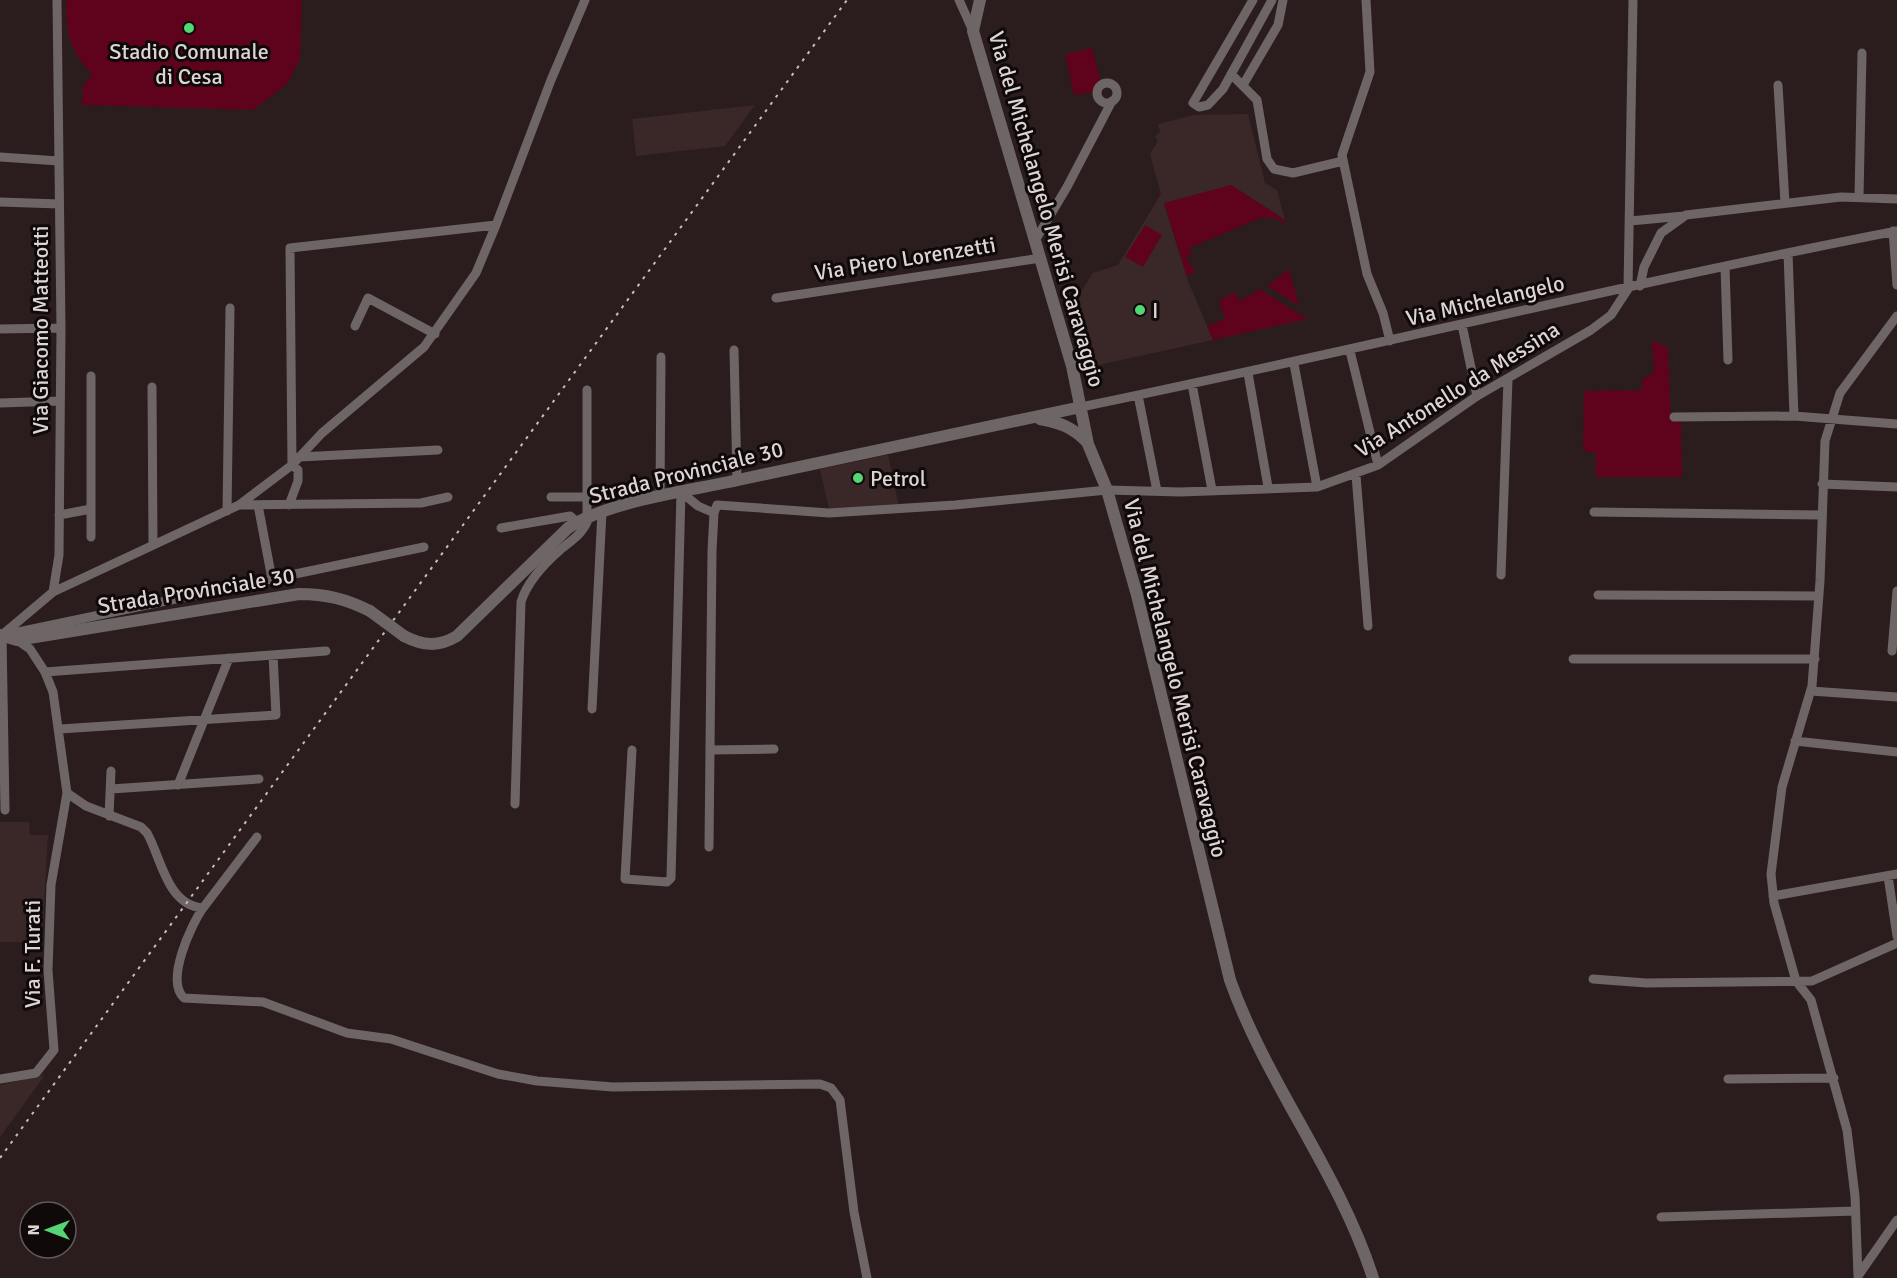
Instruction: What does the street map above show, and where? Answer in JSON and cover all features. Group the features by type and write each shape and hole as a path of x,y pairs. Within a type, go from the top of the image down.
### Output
{"street":[{"name":"Via Giacomo Matteotti","path":"53,592 59,555 61,327 57,0"},
{"path":"1,635 53,592 239,505 292,465 322,433 424,347 476,273 551,80 585,0"},
{"path":"959,0 973,32"},
{"name":"Via del Michelangelo Merisi Caravaggio","path":"980,0 973,32 1036,239 1081,407 1088,444 1107,490 1143,616 1230,980 1251,1032 1350,1216 1373,1278"},
{"path":"1253,0 1193,104 1199,107 1208,105 1215,99 1272,0"},
{"path":"1243,85 1278,25 1283,0"},
{"path":"1366,0 1370,72 1342,155 1366,274 1383,313 1390,341"},
{"path":"1628,288 1633,0"},
{"path":"1859,197 1862,53"},
{"path":"1231,74 1257,99 1267,159 1274,169 1293,173 1343,161"},
{"path":"1778,85 1785,204"},
{"path":"1036,239 1067,187 1112,101"},
{"path":"0,157 59,161"},
{"path":"1629,221 1859,197 1897,199"},
{"path":"0,202 59,204"},
{"path":"1640,286 1644,267 1661,234 1686,215"},
{"path":"289,505 298,481 298,470 292,465 290,248 496,225"},
{"path":"1895,231 1897,285"},
{"name":"Via Michelangelo","path":"1081,407 1294,364 1628,288 1895,231"},
{"path":"1788,253 1794,416"},
{"name":"Via Piero Lorenzetti","path":"776,298 1041,258"},
{"path":"1725,267 1728,360"},
{"name":"Via Antonello da Messina","path":"714,513 717,505 829,513 955,505 1107,490 1212,490 1268,486 1317,486 1356,475 1378,465 1477,396 1591,330 1611,315 1628,288"},
{"path":"355,326 368,298 435,334"},
{"path":"227,511 230,308"},
{"path":"1857,1277 1855,1211 1847,1130 1810,1000 1796,981 1773,896 1771,874 1774,834 1782,787 1810,691 1815,658 1825,441 1840,393 1897,316"},
{"path":"1462,325 1477,396"},
{"path":"0,329 61,327"},
{"path":"734,350 737,480"},
{"path":"1350,351 1378,465"},
{"path":"660,497 661,357"},
{"path":"1294,364 1317,486"},
{"path":"1248,373 1268,486"},
{"path":"91,376 91,537"},
{"path":"1501,575 1508,379"},
{"path":"1192,384 1212,490"},
{"path":"152,387 153,544"},
{"path":"515,804 521,602 527,587 548,561 582,531 587,497 587,390"},
{"path":"1138,395 1157,491"},
{"path":"0,403 60,401"},
{"name":"Strada Provinciale 30","path":"1,635 17,640 299,594 325,594 348,600 370,612 404,636 430,645 447,642 457,636 559,537 582,519 681,492 1081,407"},
{"path":"1674,417 1794,416 1897,424"},
{"path":"1033,418 1063,423 1073,429 1088,444"},
{"path":"299,457 438,450"},
{"path":"1356,475 1368,626"},
{"path":"1822,484 1897,487"},
{"path":"681,492 698,506 714,513 709,847"},
{"path":"632,750 625,879 667,882 671,878 681,492"},
{"path":"239,505 421,503 448,497"},
{"path":"551,497 587,497"},
{"path":"258,505 269,543 272,579"},
{"path":"59,515 91,509"},
{"path":"592,709 602,512"},
{"path":"1594,512 1822,514"},
{"path":"501,528 570,516 582,519"},
{"path":"1,635 424,547"},
{"path":"1892,651 1897,591"},
{"path":"1598,595 1819,596"},
{"path":"1,635 5,810"},
{"name":"Via F. Turati","path":"0,1079 36,1072 54,1050 48,970 51,885 67,794 60,729 53,692 45,672 30,649 17,640"},
{"path":"45,672 326,651"},
{"path":"60,729 276,715 273,655"},
{"path":"178,785 229,658"},
{"path":"1573,659 1815,658"},
{"path":"1810,691 1897,697"},
{"path":"1796,741 1897,752"},
{"path":"711,750 774,749"},
{"path":"109,816 111,771"},
{"path":"111,789 259,779"},
{"path":"67,794 109,816 141,827 147,832 169,884 194,907 203,908"},
{"path":"257,837 203,908 189,935 179,963 177,986 184,998 263,1002 347,1033 391,1039 498,1074 537,1082 613,1087 820,1084 831,1088 840,1100 844,1116 854,1212 867,1278"},
{"path":"1773,896 1892,875 1897,936"},
{"path":"1593,979 1646,983 1812,981 1897,944"},
{"path":"1728,1079 1834,1078"},
{"path":"1661,1217 1855,1211"},
{"path":"1857,1277 1895,1226"}],"shaded area":[{"path":"66,0 302,0 300,58 288,83 253,110 82,105 83,86 92,75 70,40"},
{"path":"1092,48 1101,82 1094,92 1074,95 1065,54"},
{"path":"755,105 725,146 636,156 632,119"},
{"path":"1248,114 1265,183 1277,190 1285,220 1231,185 1164,204 1188,281 1213,340 1094,366 1091,357 1094,350 1076,299 1093,273 1118,265 1161,194 1150,154 1158,141 1155,136 1160,132 1158,124 1194,115"},
{"path":"1231,185 1285,220 1286,224 1274,218 1261,218 1189,248 1192,254 1186,257 1195,272 1187,276 1164,203"},
{"path":"1145,225 1162,235 1143,267 1125,257"},
{"path":"1289,269 1299,306 1267,286"},
{"path":"1260,289 1307,319 1213,340 1207,326 1225,319 1219,301 1234,292 1240,301"},
{"path":"1652,340 1668,348 1671,422 1681,422 1682,477 1596,477 1596,453 1583,451 1584,391 1642,390 1642,379 1654,372"},
{"path":"888,455 899,506 829,509 820,469"},
{"path":"0,822 29,822 30,835 48,835 42,942 0,942"},
{"path":"45,1075 0,1137 0,1085"}],"railway":[{"path":"0,1158 847,0"}],"place":[{"name":"Stadio Comunale di Cesa","path":"189,28"},
{"name":"I","path":"1140,310"},
{"name":"Petrol","path":"858,478"}]}
